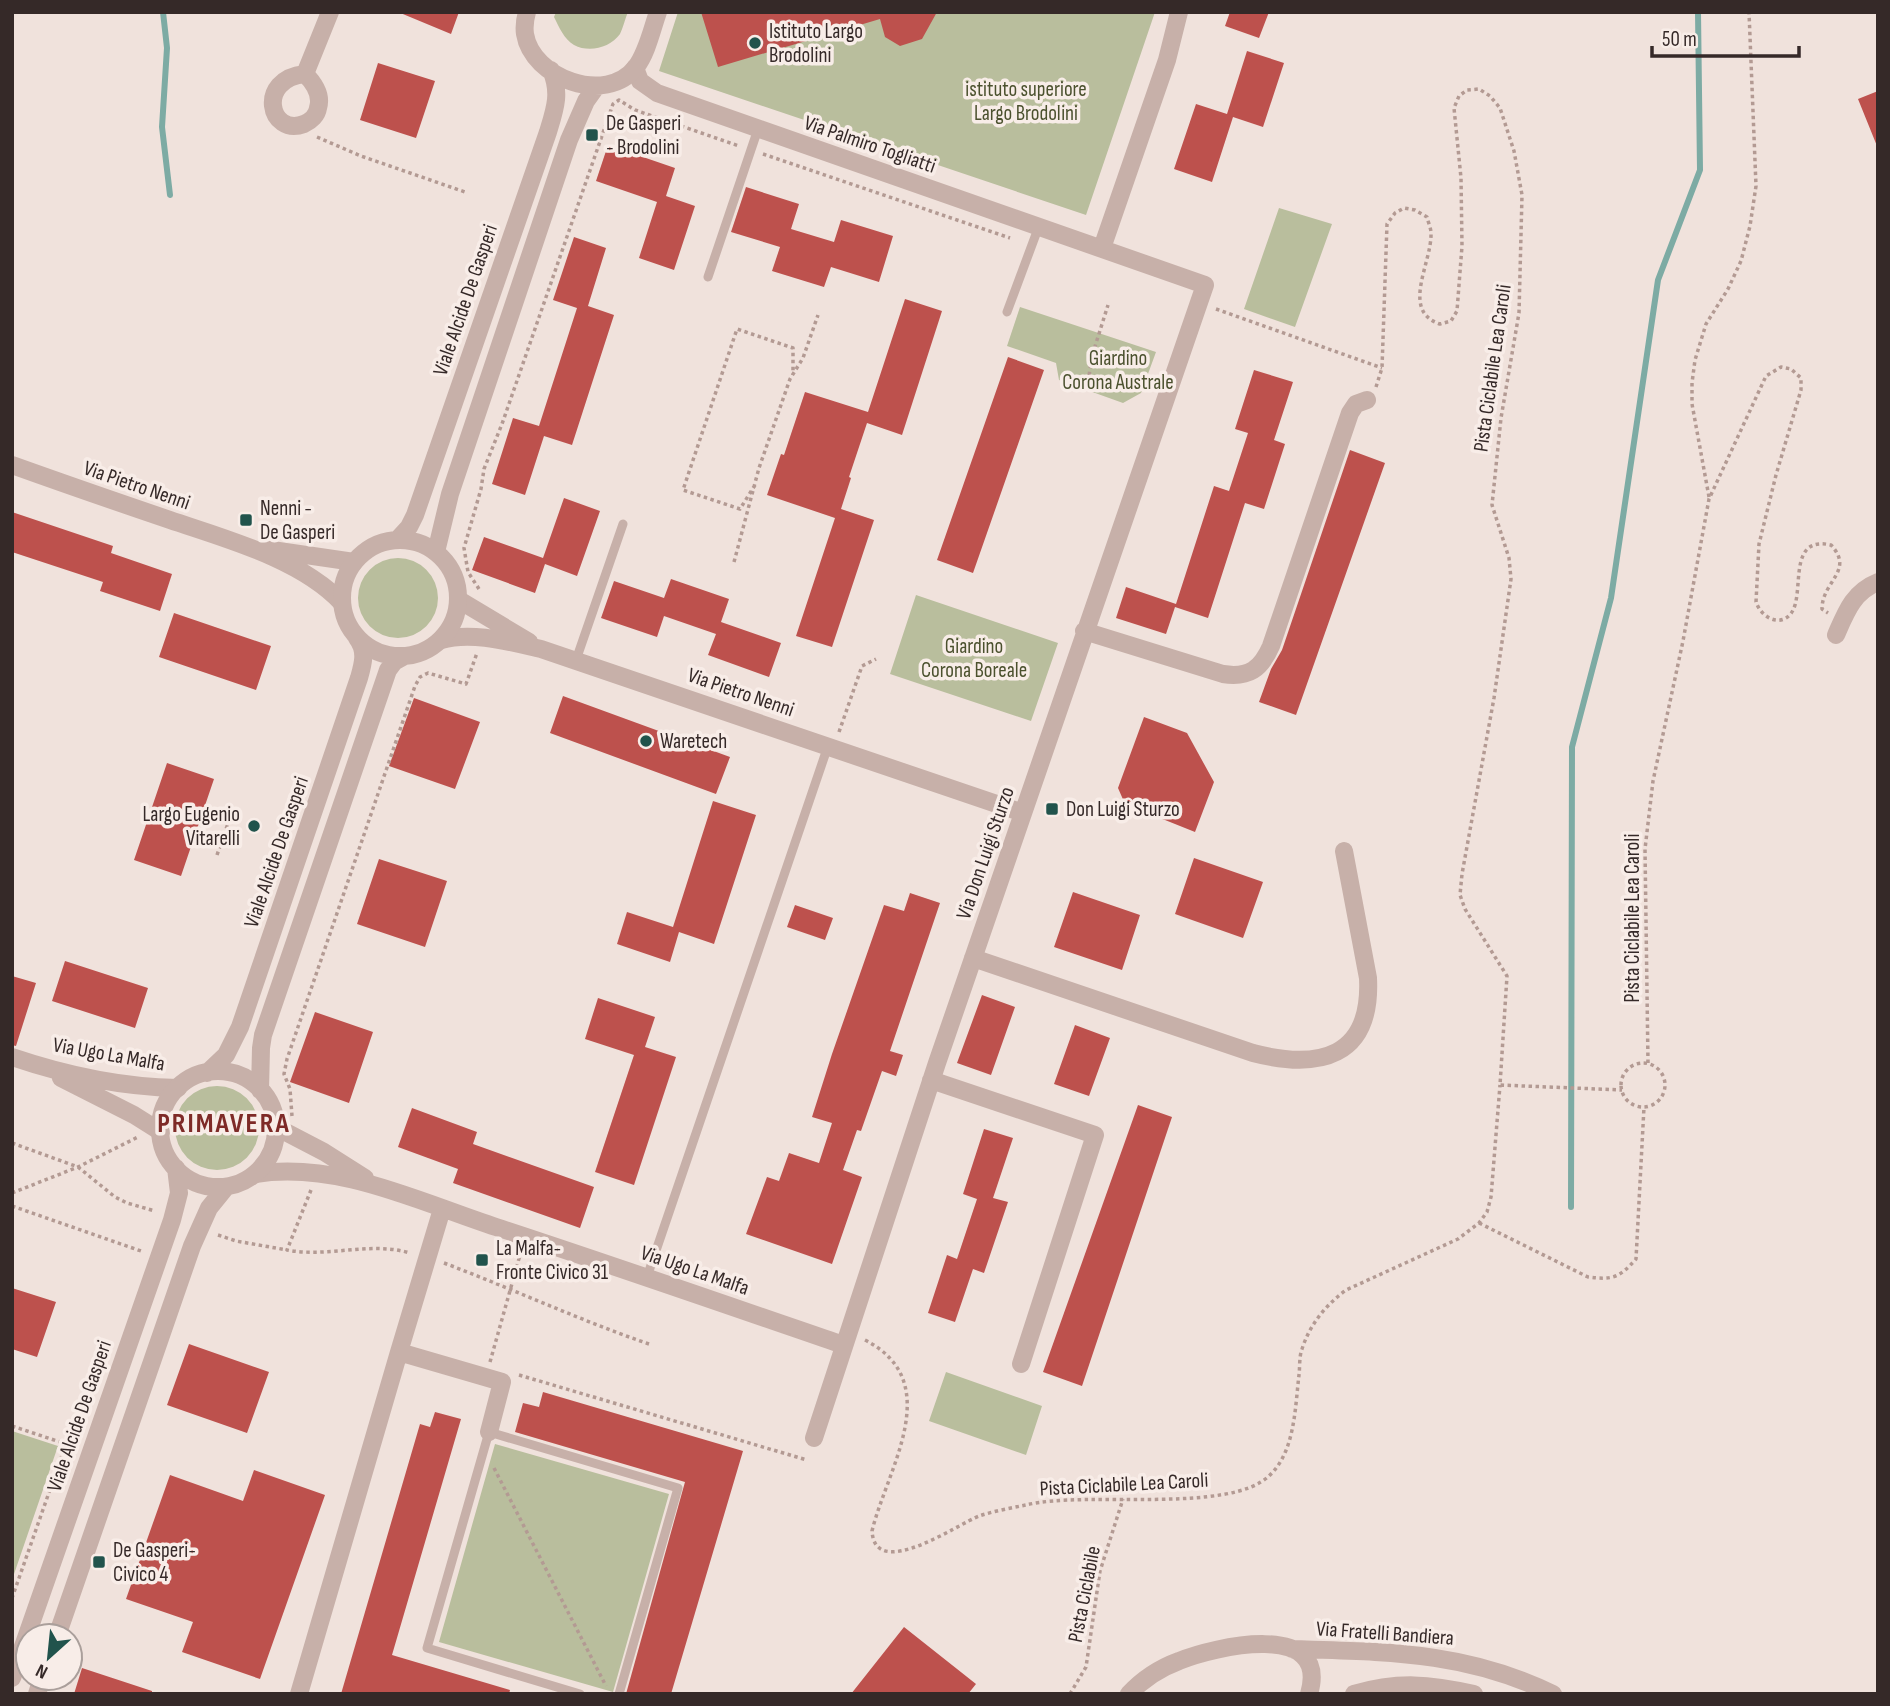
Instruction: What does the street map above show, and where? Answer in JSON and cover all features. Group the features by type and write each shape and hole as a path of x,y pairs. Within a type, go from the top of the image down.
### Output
{"street":[{"path":"305,74 330,12"},
{"path":"527,12 524,33 535,56 568,80 596,88 619,82 635,68 658,12"},
{"path":"1102,248 1167,60 1179,12"},
{"name":"Via Palmiro Togliatti","path":"635,68 640,82 652,91 1205,285"},
{"name":"Viale Alcide De Gasperi","path":"397,540 415,515 548,132 558,96 556,80 551,70"},
{"path":"305,74 313,82 319,106 316,114 304,124 289,125 276,116 273,93 283,82 305,74"},
{"path":"436,552 450,494 569,140 589,96 596,88"},
{"name":"Via Don Luigi Sturzo","path":"814,1438 973,958 1205,285"},
{"path":"1084,631 1223,674 1240,675 1256,670 1263,663 1271,646 1350,413 1356,404 1367,400"},
{"name":"Via Pietro Nenni","path":"12,465 247,547 308,575 342,603"},
{"path":"260,1090 261,1048 265,1027 388,670 402,657 423,652 441,640 454,622 459,600 456,578 451,568 436,552 418,542 397,540 369,548 354,562 346,575 342,603 345,618 357,638 378,652 402,657"},
{"name":"Via Pietro Nenni","path":"247,547 354,562"},
{"path":"1839,628 1857,595 1878,582"},
{"path":"459,600 541,649"},
{"name":"Via Pietro Nenni","path":"441,640 460,636 541,649 1023,813"},
{"name":"Viale Alcide De Gasperi","path":"207,1073 226,1055 240,1027 359,678 363,645 357,638"},
{"path":"973,958 1253,1054 1298,1061 1327,1057 1342,1050 1353,1038 1364,1015 1368,996 1368,978 1343,851"},
{"name":"Via Ugo La Malfa","path":"12,1057 127,1085 178,1088"},
{"name":"Via Ugo La Malfa","path":"33,1064 158,1130"},
{"path":"207,1073 236,1074 260,1090 272,1107 276,1127 276,1138 269,1158 255,1174 226,1186 190,1180 176,1168 165,1151 158,1130 164,1108 178,1088 186,1081 207,1073"},
{"path":"932,1080 1096,1135 1021,1364"},
{"name":"Via Ugo La Malfa","path":"276,1127 324,1152 373,1184"},
{"name":"Viale Alcide De Gasperi","path":"12,1678 172,1220 179,1193 176,1168"},
{"name":"Via Ugo La Malfa","path":"255,1174 301,1171 373,1184 647,1277 845,1338"},
{"path":"62,1622 199,1227 226,1186"},
{"path":"299,1694 442,1209"},
{"path":"399,1352 494,1379 487,1441"},
{"name":"Via Fratelli Bandiera","path":"1129,1694 1157,1672 1179,1661 1204,1652 1252,1643 1275,1644 1292,1649 1438,1657 1509,1675 1553,1694"},
{"name":"Via Fratelli Bandiera","path":"1292,1649 1302,1657 1310,1670 1312,1680 1309,1694"},
{"path":"1354,1694 1402,1684 1425,1685 1474,1694"}],"lane":[{"path":"708,277 758,129"},
{"path":"1007,312 1039,226"},
{"path":"576,660 623,524"},
{"path":"647,1277 831,747"},
{"path":"580,1694 427,1648 487,1441 678,1488 618,1694"}],"path":[{"path":"1709,499 1692,404 1692,383 1695,360 1706,324 1728,289 1741,261 1750,226 1756,186 1749,12"},
{"name":"Pista Ciclabile Lea Caroli","path":"845,1338 875,1345 891,1358 902,1374 907,1390 908,1412 901,1445 873,1531 876,1544 886,1551 906,1551 980,1516 1037,1502 1123,1498 1198,1499 1245,1491 1258,1485 1281,1463 1295,1412 1301,1350 1317,1318 1330,1302 1346,1290 1458,1239 1479,1223 1490,1205 1507,976 1469,916 1460,890 1494,698 1511,579 1509,558 1492,505 1501,418 1519,313 1522,195 1514,151 1500,108 1490,96 1479,89 1467,90 1459,96 1454,107 1461,178 1462,246 1457,311 1451,321 1440,324 1425,317 1419,305 1431,233 1427,217 1415,210 1404,208 1395,213 1387,225 1385,239 1382,368 1377,386 1367,400"},
{"path":"484,592 470,576 464,551 484,469 615,100 635,110 752,150"},
{"path":"289,125 361,156 466,192"},
{"path":"1199,303 1382,368"},
{"path":"1087,389 1092,356 1108,305"},
{"path":"734,562 759,468 818,314"},
{"path":"755,485 740,509 683,489 737,329 793,348 793,375"},
{"name":"Pista Ciclabile Lea Caroli","path":"1648,1063 1645,849 1653,781 1683,641 1709,499 1766,376 1781,367 1791,369 1801,378 1801,390 1759,544 1756,603 1765,618 1775,621 1785,618 1795,605 1800,563 1804,553 1812,545 1821,542 1831,545 1840,557 1841,568 1826,591 1822,609 1839,628"},
{"path":"296,1125 291,1116 290,1089 284,1074 287,1059 415,686 420,677 428,673 466,684 482,639"},
{"path":"831,747 862,666 876,659"},
{"path":"217,855 233,808"},
{"path":"1639,1063 1648,1063 1660,1070 1664,1076 1665,1090 1657,1102 1644,1107 1630,1103 1622,1090 1622,1077 1626,1070 1639,1063"},
{"path":"1500,1085 1622,1090"},
{"path":"1479,1223 1588,1276 1607,1279 1624,1273 1636,1259 1644,1107"},
{"path":"12,1193 78,1167 158,1130"},
{"path":"12,1143 78,1167 115,1197 172,1220"},
{"path":"12,1206 160,1257"},
{"path":"199,1227 236,1241 287,1250"},
{"path":"525,1237 494,1379 513,1374 807,1460"},
{"path":"12,1426 66,1444 12,1598"},
{"path":"487,1441 610,1694"},
{"name":"Pista Ciclabile","path":"1070,1694 1082,1675 1087,1660 1100,1571 1123,1498"}],"green space":[{"path":"556,12 628,12 616,39 599,48 586,49 567,40 554,17"},
{"name":"istituto superiore Largo Brodolini","path":"678,12 1155,12 1086,215 659,71"},
{"path":"1279,208 1332,224 1295,327 1244,309"},
{"name":"Giardino Corona Australe","path":"1020,307 1156,352 1141,393 1123,403 1059,380 1056,363 1007,346"},
{"path":"398,558 413,561 426,570 435,583 438,598 435,613 426,626 413,635 398,638 383,635 370,626 361,613 358,598 361,583 370,570 383,561"},
{"name":"Giardino Corona Boreale","path":"916,595 1058,643 1031,721 890,674"},
{"path":"217,1086 233,1089 247,1098 256,1112 259,1128 256,1144 247,1158 233,1167 217,1170 201,1167 187,1158 178,1144 175,1128 178,1112 187,1098 201,1089"},
{"path":"946,1372 1042,1406 1026,1455 929,1421"},
{"path":"12,1431 58,1446 12,1580"},
{"path":"495,1444 669,1494 613,1692 439,1642"}],"building":[{"path":"398,12 459,12 451,34"},
{"name":"Istituto Largo Brodolini","path":"701,12 937,12 922,39 900,46 885,37 880,19 718,67"},
{"path":"1230,12 1269,12 1259,38 1225,26"},
{"path":"1247,51 1284,63 1263,127 1233,117 1212,182 1174,169 1196,104 1227,114"},
{"path":"378,63 435,81 416,138 360,120"},
{"path":"1878,91 1878,145 1877,146 1858,99"},
{"path":"608,145 675,168 666,196 695,206 674,270 639,258 657,202 596,181"},
{"path":"746,187 799,204 791,229 834,242 841,220 893,236 879,282 831,267 824,287 772,271 780,247 731,232"},
{"path":"574,237 606,248 588,306 614,315 572,445 544,436 525,495 492,484 513,418 539,426 577,308 553,300"},
{"path":"905,299 942,311 902,435 867,423 849,477 851,478 841,509 874,520 832,647 796,636 835,518 767,495 781,454 784,455 805,392 868,412"},
{"path":"1008,357 1044,370 973,573 937,560"},
{"path":"1254,370 1293,382 1274,440 1285,444 1264,509 1245,503 1208,618 1175,607 1166,634 1116,618 1126,587 1176,604 1214,486 1229,491 1248,433 1235,429"},
{"path":"1350,450 1385,463 1296,715 1259,702 1271,669 1282,650"},
{"path":"564,498 600,511 577,576 545,564 535,593 472,570 484,537 543,558"},
{"path":"12,512 113,546 111,553 172,574 160,611 100,591 103,582 12,552"},
{"path":"671,579 729,599 721,622 781,643 769,677 708,655 716,634 664,616 657,637 601,618 614,581 664,598"},
{"path":"174,613 271,646 256,690 159,657"},
{"path":"563,696 730,757 716,794 550,733"},
{"path":"414,698 480,722 455,789 389,766"},
{"path":"1144,717 1187,733 1214,782 1195,832 1125,804 1118,788"},
{"path":"167,763 214,779 181,876 134,860"},
{"path":"713,801 756,815 714,944 679,932 670,962 617,944 627,912 673,927"},
{"path":"1194,858 1263,882 1243,938 1175,914"},
{"path":"379,859 447,881 425,947 357,924"},
{"path":"1073,892 1140,915 1122,970 1054,947"},
{"path":"910,893 940,903 890,1051 903,1055 896,1076 882,1071 861,1131 857,1130 843,1170 862,1177 832,1264 746,1234 767,1177 779,1181 789,1153 819,1163 832,1123 812,1117 832,1054 884,905 904,911"},
{"path":"795,905 833,918 825,940 787,927"},
{"path":"65,961 148,988 135,1028 52,1001"},
{"path":"12,976 36,983 16,1046 12,1045"},
{"path":"982,995 1015,1007 991,1075 957,1063"},
{"path":"598,998 655,1017 645,1047 676,1057 634,1185 595,1172 634,1055 585,1039"},
{"path":"315,1012 373,1032 349,1103 290,1082"},
{"path":"1075,1025 1110,1038 1089,1096 1054,1084"},
{"path":"1138,1105 1172,1117 1082,1386 1043,1372"},
{"path":"412,1108 477,1132 473,1144 594,1187 580,1228 453,1183 458,1169 398,1147"},
{"path":"984,1129 1013,1138 993,1198 1008,1202 984,1273 973,1269 955,1322 928,1313 947,1255 957,1259 977,1199 963,1194"},
{"path":"12,1288 56,1302 37,1357 12,1349"},
{"path":"189,1344 269,1372 247,1433 167,1405"},
{"path":"543,1392 743,1451 671,1694 626,1694 685,1482 515,1432 523,1403 539,1407"},
{"path":"435,1412 461,1419 392,1655 510,1690 509,1694 341,1694 420,1424 430,1427"},
{"path":"254,1470 325,1495 260,1679 182,1652 193,1622 126,1599 170,1475 243,1501"},
{"path":"904,1627 976,1684 968,1694 851,1694"},
{"path":"84,1669 152,1691 152,1694 74,1694 84,1692"}],"waterway":[{"path":"163,12 167,48 162,127 170,195"},
{"path":"1571,1207 1572,747 1611,598 1658,280 1700,170 1698,12"}],"place":[{"name":"Istituto Largo Brodolini","path":"755,43"},
{"name":"De Gasperi - Brodolini","path":"592,135"},
{"name":"Nenni - De Gasperi","path":"246,520"},
{"name":"Waretech","path":"646,741"},
{"name":"Don Luigi Sturzo","path":"1052,809"},
{"name":"Largo Eugenio Vitarelli","path":"254,826"},
{"name":"La Malfa- Fronte Civico 31","path":"482,1260"},
{"name":"De Gasperi- Civico 4","path":"99,1562"}],"district":[{"name":"PRIMAVERA","path":"224,1122"}]}
